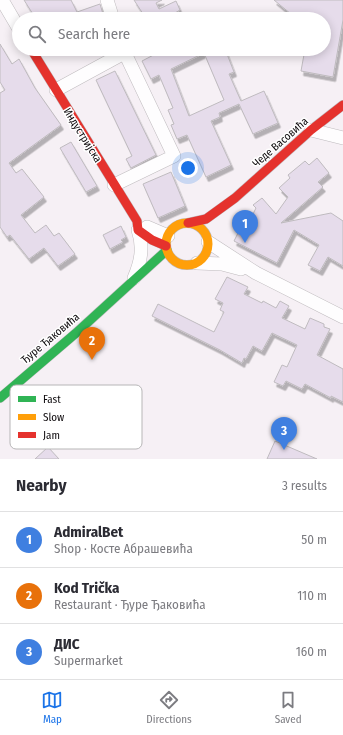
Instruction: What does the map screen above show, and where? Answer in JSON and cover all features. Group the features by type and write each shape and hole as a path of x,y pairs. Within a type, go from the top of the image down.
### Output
{"street":[{"path":"2,0 12,17"},
{"path":"107,0 110,12"},
{"name":"Индустријска","path":"35,56 138,225 153,230 167,244"},
{"path":"56,90 115,56"},
{"path":"114,185 174,156 126,56"},
{"name":"Чеде Васовића","path":"188,223 206,219 235,198 311,130 343,105"},
{"path":"311,130 343,138"},
{"name":"Чеде Васовића","path":"220,220 235,198"},
{"path":"181,265 172,259 167,244 176,226 188,223 200,228 208,241 256,273 343,317"},
{"path":"132,281 139,266 142,251 142,240 138,225"},
{"path":"197,263 206,255 208,241 214,230"},
{"name":"Ђуре Ђаковића","path":"15,385 116,297 167,244"},
{"path":"170,268 197,263 222,264 256,273"},
{"name":"Ђуре Ђаковића","path":"116,297 150,279"},
{"name":"Ђуре Ђаковића","path":"0,398 10,389"}],"building":[{"path":"24,0 71,0 77,12 32,12"},
{"path":"134,0 162,0 156,3 159,9 176,1 180,10 177,12 142,12"},
{"path":"274,0 343,0 343,20 333,77 301,71 304,56 331,56 331,12 289,12"},
{"path":"100,4 102,12 77,12"},
{"path":"0,44 12,64 19,59 35,88 61,125 9,163 16,173 22,169 44,197 21,215 35,233 46,225 54,236 59,233 75,254 58,266 44,248 29,259 10,235 7,237 0,227 0,93 5,90 0,82"},
{"path":"152,56 198,56 171,69 189,116 224,100 205,56 228,56 234,72 229,74 241,101 264,91 278,123 253,134 239,104 219,113 220,117 211,121 231,165 206,177 187,135 177,139 171,125 174,124 168,110 173,108 159,75 151,79 142,61"},
{"path":"115,71 156,155 131,168 126,159 132,156 96,80"},
{"path":"71,142 97,186 86,192 60,148"},
{"path":"317,158 329,173 318,182 323,187 281,223 331,213 343,221 343,266 328,257 320,271 308,265 319,245 294,230 277,263 234,241 244,221 248,224 256,208 253,205 262,198 276,214 288,197 279,188 290,178 288,175 305,161 309,165"},
{"path":"171,172 185,206 158,218 143,184"},
{"path":"121,226 126,237 121,240 123,242 110,249 103,235"},
{"path":"227,277 248,287 244,294 262,303 263,301 276,308 280,301 289,306 282,318 305,329 310,318 324,324 324,327 330,329 317,355 343,369 343,402 331,396 331,398 305,384 302,389 286,381 283,386 274,382 282,365 287,367 297,345 272,333 262,351 253,346 242,363 220,350 152,316 158,304 214,332 224,312 220,310 223,303 215,299"},
{"path":"275,441 317,459 267,459"},
{"path":"46,449 50,449 59,459 35,459"}],"traffic: fast":[{"path":"15,385 76,333 167,250"},
{"path":"0,398 10,389"}],"traffic: slow":[{"path":"183,223 191,223 202,229 208,240 208,244 208,248 202,259 191,265 183,265 172,259 166,248 166,240 172,229 183,223"}],"traffic: jam":[{"path":"35,56 137,221 138,230 152,240 166,246"},
{"path":"188,223 206,219 235,198 311,130 343,105"}],"place":[{"name":"AdmiralBet","path":"245,243"},
{"name":"Kod Trička","path":"92,360"},
{"name":"ДИС","path":"284,450"}]}
